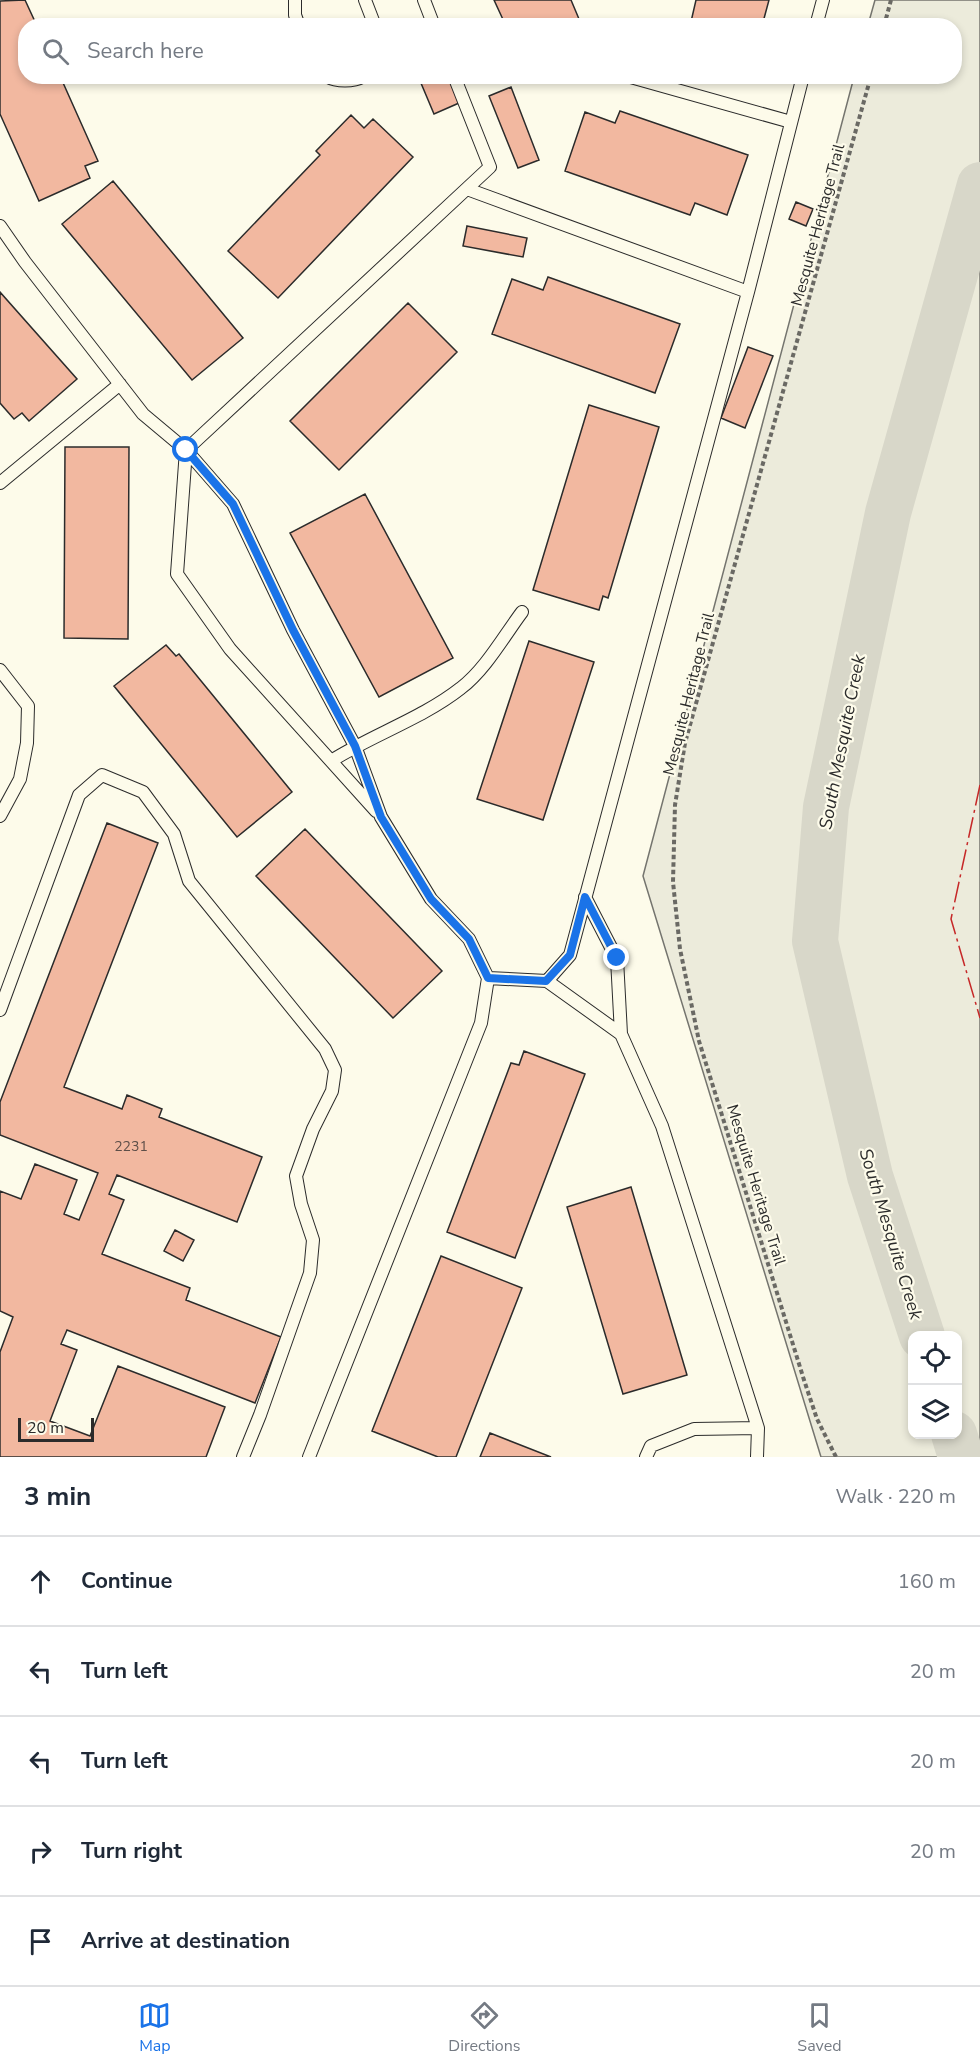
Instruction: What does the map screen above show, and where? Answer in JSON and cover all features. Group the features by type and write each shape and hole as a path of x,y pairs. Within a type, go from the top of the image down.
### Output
{"lane":[{"path":"295,0 295,18"},
{"path":"365,0 372,18"},
{"path":"424,0 431,18"},
{"path":"818,18 823,0"},
{"path":"309,1457 481,1023 488,978 469,939 431,899 381,817 230,649 177,574 186,450 490,167 457,84"},
{"path":"655,84 791,123"},
{"path":"546,981 570,955 748,292 801,84"},
{"path":"467,189 748,292"},
{"path":"0,226 25,262 143,414 186,450 233,504 293,630 355,746 381,817"},
{"path":"0,483 120,384"},
{"path":"331,761 463,687 478,671 522,612"},
{"path":"0,670 28,706 27,743 20,779 0,816"},
{"path":"0,1010 79,795 102,775 143,792 174,834 189,881 325,1049 335,1070 332,1091 313,1129 296,1176 301,1204 313,1240 310,1273 243,1457"},
{"path":"585,897 617,958 621,1034 662,1126 758,1428 757,1457"},
{"path":"488,978 546,981 621,1034"},
{"path":"646,1457 651,1446 694,1429 758,1428"}],"path":[{"path":"886,18 891,0"},
{"name":"Mesquite Heritage Trail","path":"836,1457 817,1419 804,1380 699,1041 680,949 673,882 674,827 675,805 686,743 868,84"}],"shaded area":[{"path":"875,0 980,0 980,1457 821,1457 643,876 852,84 962,84 962,18 870,18"}],"building":[{"path":"25,0 33,18 18,18 18,84 64,84 98,161 85,166 90,178 39,201 0,114 0,1"},
{"path":"494,0 571,0 579,18 502,18"},
{"path":"696,0 769,0 764,18 692,18"},
{"path":"421,84 451,84 459,103 434,114"},
{"path":"511,87 539,160 518,168 489,96"},
{"path":"620,111 748,155 727,215 695,203 690,215 565,171 585,112 615,123"},
{"path":"351,115 364,128 373,119 413,157 278,298 228,251 320,155 316,151"},
{"path":"113,181 243,338 192,380 62,224"},
{"path":"796,202 813,209 806,226 789,219"},
{"path":"467,226 527,238 523,257 463,246"},
{"path":"548,277 680,324 655,393 492,334 512,279 543,290"},
{"path":"0,292 77,379 29,421 22,413 14,419 0,403"},
{"path":"408,303 457,352 339,470 290,421"},
{"path":"748,347 773,356 745,428 721,418"},
{"path":"589,405 659,427 608,598 603,596 599,610 533,590"},
{"path":"65,447 129,447 128,639 64,638"},
{"path":"365,494 453,658 379,697 290,533"},
{"path":"529,641 594,662 543,820 477,799"},
{"path":"166,645 176,656 179,654 292,792 237,837 114,686"},
{"path":"107,823 158,843 64,1087 122,1109 127,1095 162,1109 159,1117 262,1157 237,1222 117,1175 109,1194 124,1200 102,1254 190,1288 186,1300 281,1337 255,1403 67,1330 61,1344 77,1350 50,1421 90,1436 118,1366 225,1407 206,1457 0,1457 0,1352 13,1317 0,1311 0,1191 21,1199 35,1164 77,1180 64,1214 79,1220 98,1173 0,1135 0,1102"},
{"path":"305,829 442,971 393,1018 256,876"},
{"path":"524,1051 585,1074 515,1258 447,1232 511,1063 519,1065"},
{"path":"631,1187 687,1375 623,1394 567,1207"},
{"path":"175,1230 194,1240 183,1261 164,1251"},
{"path":"441,1256 522,1288 456,1457 438,1457 372,1431"},
{"path":"490,1433 551,1457 480,1457"}],"waterway":[{"name":"South Mesquite Creek","path":"920,1331 870,1176 815,941 826,807 888,513 980,185"},
{"name":"South Mesquite Creek","path":"956,1439 961,1457"}],"power":[{"path":"980,785 951,919 980,1018"}],"route":[{"path":"186,450 233,504 293,630 355,746 381,817 431,899 469,939 488,978 546,981 570,955 585,897 617,958"}]}
